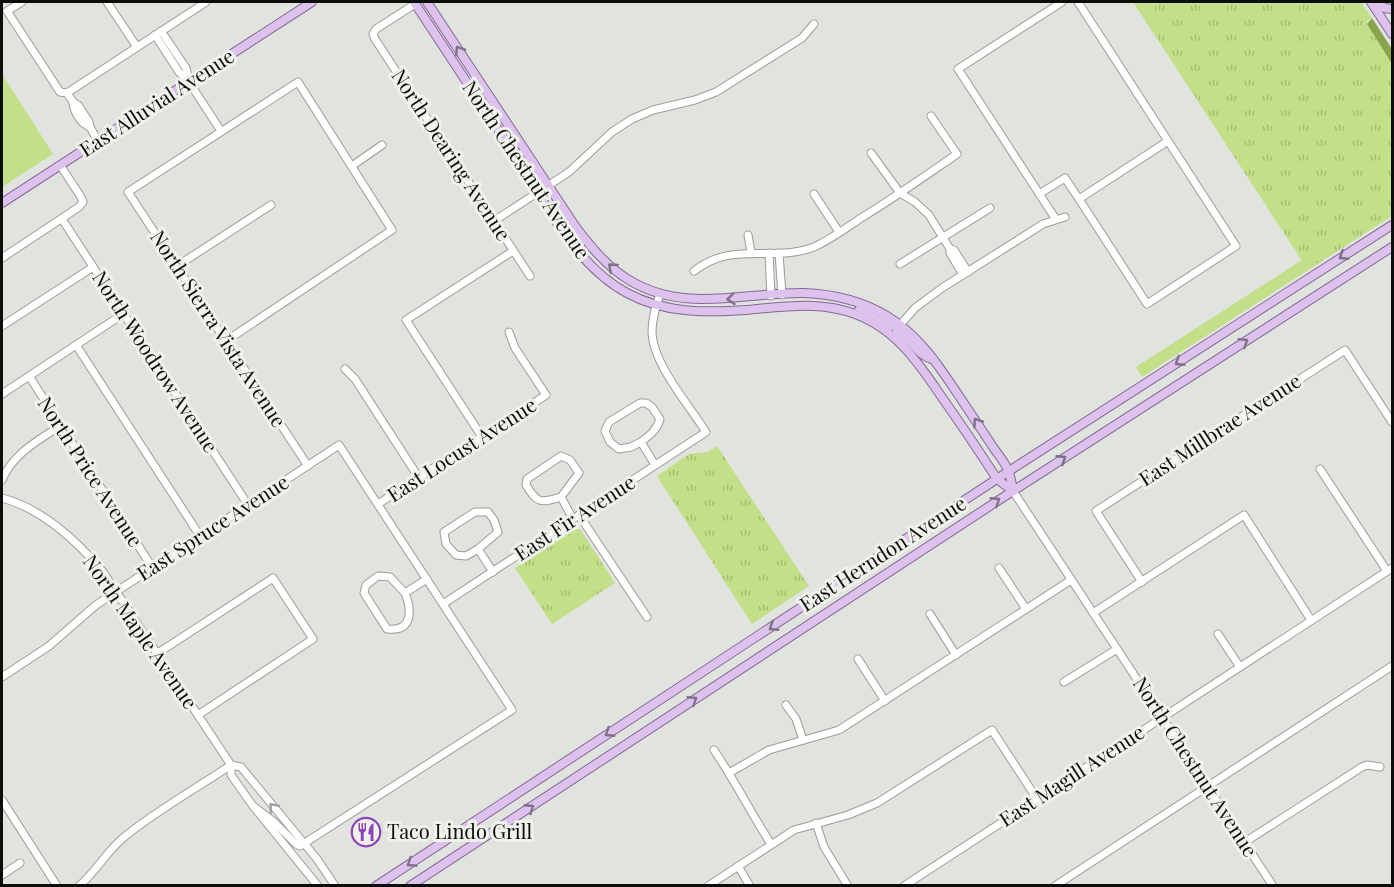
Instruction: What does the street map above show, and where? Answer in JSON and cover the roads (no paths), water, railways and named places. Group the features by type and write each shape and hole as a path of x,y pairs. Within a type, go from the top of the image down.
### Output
{"main road":[{"name":"East Alluvial Avenue","path":"2,203 312,2"},
{"name":"North Chestnut Avenue","path":"427,2 575,226 603,259 630,281 660,294 687,300 819,295 857,302 878,311 918,340 933,359 1009,471 1013,491"},
{"path":"1371,2 1392,34"},
{"path":"1378,2 1384,8 1392,7 1390,2"},
{"name":"North Chestnut Avenue","path":"415,3 567,236 594,268 626,293 656,306 706,312 814,306 862,316 889,332 917,360 997,479 1013,491"},
{"path":"1381,15 1392,19"},
{"name":"East Herndon Avenue","path":"376,885 1009,471 1392,225"},
{"name":"East Herndon Avenue","path":"410,885 1013,491 1392,247"},
{"path":"794,306 838,303 862,310 890,326 900,325"},
{"path":"889,332 900,332 925,358 933,359"}],"street":[{"path":"21,2 7,11 60,92 67,93 207,2"},
{"path":"107,2 137,47"},
{"path":"1055,218 958,69 1062,2"},
{"path":"1040,194 1065,178 1147,304 1236,246 1078,2"},
{"name":"North Dearing Avenue","path":"415,3 376,29 373,34 375,39 530,276"},
{"path":"494,221 569,172 612,132 632,119 653,110 695,100 716,92 802,38 814,24"},
{"path":"158,33 179,72 189,82 220,131 298,82 392,230 226,341"},
{"path":"67,93 84,125 90,127 99,141"},
{"path":"694,271 713,259 729,254 751,252 769,254 813,247 900,194 957,154 931,116"},
{"name":"North Sierra Vista Avenue","path":"220,131 128,192 308,466"},
{"path":"1079,199 1168,141"},
{"path":"352,166 382,145"},
{"path":"872,153 900,194 915,202 929,216 950,249 950,253 966,273"},
{"path":"2,258 62,219 83,202 60,165"},
{"path":"814,194 839,232"},
{"path":"177,266 271,205"},
{"path":"900,264 990,208"},
{"path":"900,325 924,300 1043,224 1055,218 1065,217"},
{"name":"North Woodrow Avenue","path":"62,219 248,505"},
{"path":"748,235 751,252"},
{"path":"482,437 406,320 513,250"},
{"path":"779,253 782,295"},
{"path":"769,254 771,296"},
{"path":"2,326 93,267"},
{"path":"656,306 660,294"},
{"name":"East Fir Avenue","path":"443,604 706,432 670,377 658,354 652,330 656,306"},
{"path":"2,394 123,314"},
{"name":"East Locust Avenue","path":"378,504 546,395 515,348 509,332"},
{"path":"76,345 201,536"},
{"name":"East Millbrae Avenue","path":"1142,582 1096,511 1345,350 1392,422"},
{"path":"345,369 355,379 419,478"},
{"name":"North Price Avenue","path":"28,376 152,567"},
{"path":"640,403 646,403 652,407 660,419 653,433 641,442 619,449 610,442 605,431 609,422 640,403"},
{"path":"2,480 13,460 23,450 60,426"},
{"path":"641,442 656,465"},
{"name":"East Spruce Avenue","path":"2,677 49,646 96,605 339,445 378,504"},
{"path":"561,456 570,460 579,473 561,496 544,502 534,498 526,485 527,479 561,456"},
{"path":"1320,470 1390,569"},
{"name":"North Chestnut Avenue","path":"1013,491 1273,885"},
{"path":"561,496 647,617"},
{"name":"North Maple Avenue","path":"2,498 18,503 45,518 88,554 117,591 231,765 231,775 253,806 318,885"},
{"path":"253,806 300,846 512,710 378,504"},
{"path":"475,512 488,512 498,532 478,549 466,556 456,555 446,544 444,532 475,512"},
{"path":"1093,613 1244,515 1311,620"},
{"path":"478,549 493,572"},
{"path":"999,568 1026,609"},
{"name":"East Magill Avenue","path":"904,885 1390,569"},
{"path":"378,576 390,577 405,593 410,604 410,616 404,625 396,630 387,629 364,593 366,585 378,576"},
{"path":"158,653 273,578 313,639 198,715"},
{"path":"405,593 427,579"},
{"path":"729,772 769,750 839,730 1071,579"},
{"path":"930,614 956,655"},
{"path":"1218,634 1240,666"},
{"path":"1064,682 1117,649"},
{"path":"858,659 885,700"},
{"path":"1055,885 1392,666"},
{"path":"786,705 796,719 803,740"},
{"path":"708,885 794,830 848,815 877,803 992,730 1037,799"},
{"path":"714,750 771,844"},
{"path":"79,885 131,831 231,765"},
{"name":"North Maple Avenue","path":"231,765 241,767 335,885"},
{"path":"1245,842 1362,767 1367,765 1380,767"},
{"path":"2,800 57,885"},
{"path":"816,823 824,847 848,885"},
{"path":"2,875 20,862"},
{"path":"738,866 750,885"}],"place":[{"name":"Taco Lindo Grill","path":"366,832"}]}
